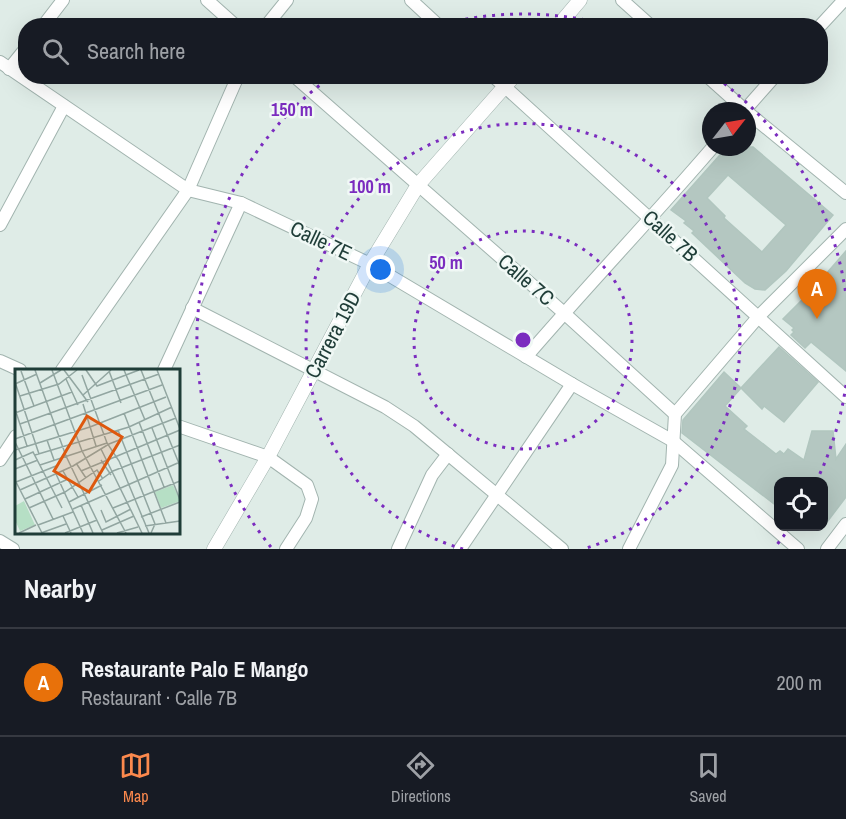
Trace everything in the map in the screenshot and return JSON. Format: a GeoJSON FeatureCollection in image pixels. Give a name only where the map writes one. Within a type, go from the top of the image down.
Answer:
{"type":"FeatureCollection","features":[{"type":"Feature","properties":{"kind":"street"},"geometry":{"type":"LineString","coordinates":[[49,18],[63,0]]}},
{"type":"Feature","properties":{"kind":"street"},"geometry":{"type":"LineString","coordinates":[[207,0],[227,18]]}},
{"type":"Feature","properties":{"kind":"street"},"geometry":{"type":"LineString","coordinates":[[272,18],[287,0]]}},
{"type":"Feature","properties":{"kind":"street"},"geometry":{"type":"LineString","coordinates":[[411,0],[430,18]]}},
{"type":"Feature","properties":{"kind":"street"},"geometry":{"type":"LineString","coordinates":[[565,18],[580,0]]}},
{"type":"Feature","properties":{"kind":"street"},"geometry":{"type":"LineString","coordinates":[[622,0],[642,18]]}},
{"type":"Feature","properties":{"kind":"street"},"geometry":{"type":"LineString","coordinates":[[827,18],[844,0]]}},
{"type":"Feature","properties":{"kind":"street"},"geometry":{"type":"LineString","coordinates":[[5,65],[18,54]]}},
{"type":"Feature","properties":{"kind":"street","name":"Calle 7E"},"geometry":{"type":"LineString","coordinates":[[5,65],[18,74]]}},
{"type":"Feature","properties":{"kind":"street","name":"Calle 7E"},"geometry":{"type":"LineString","coordinates":[[32,84],[188,190],[241,204],[370,264],[572,384],[674,441]]}},
{"type":"Feature","properties":{"kind":"street"},"geometry":{"type":"LineString","coordinates":[[63,369],[188,190],[234,84]]}},
{"type":"Feature","properties":{"kind":"street","name":"Calle 7C"},"geometry":{"type":"LineString","coordinates":[[303,84],[564,313],[675,414]]}},
{"type":"Feature","properties":{"kind":"street","name":"Carrera 19D"},"geometry":{"type":"LineString","coordinates":[[214,549],[268,457],[370,264],[418,185],[507,84]]}},
{"type":"Feature","properties":{"kind":"street","name":"Calle 7B"},"geometry":{"type":"LineString","coordinates":[[511,84],[651,219],[846,397]]}},
{"type":"Feature","properties":{"kind":"street"},"geometry":{"type":"LineString","coordinates":[[716,84],[735,102]]}},
{"type":"Feature","properties":{"kind":"street"},"geometry":{"type":"LineString","coordinates":[[753,102],[768,84]]}},
{"type":"Feature","properties":{"kind":"street"},"geometry":{"type":"LineString","coordinates":[[0,225],[4,210],[64,106]]}},
{"type":"Feature","properties":{"kind":"street"},"geometry":{"type":"LineString","coordinates":[[756,120],[846,193]]}},
{"type":"Feature","properties":{"kind":"street"},"geometry":{"type":"LineString","coordinates":[[526,357],[705,156]]}},
{"type":"Feature","properties":{"kind":"street"},"geometry":{"type":"LineString","coordinates":[[164,369],[241,204]]}},
{"type":"Feature","properties":{"kind":"street"},"geometry":{"type":"LineString","coordinates":[[629,549],[672,465],[675,414],[759,316],[846,229]]}},
{"type":"Feature","properties":{"kind":"street"},"geometry":{"type":"LineString","coordinates":[[192,308],[385,407],[414,426],[562,549]]}},
{"type":"Feature","properties":{"kind":"street"},"geometry":{"type":"LineString","coordinates":[[0,361],[18,369]]}},
{"type":"Feature","properties":{"kind":"street"},"geometry":{"type":"LineString","coordinates":[[460,549],[572,384]]}},
{"type":"Feature","properties":{"kind":"street"},"geometry":{"type":"LineString","coordinates":[[180,427],[268,457],[307,485],[312,499],[306,518],[286,549]]}},
{"type":"Feature","properties":{"kind":"street"},"geometry":{"type":"LineString","coordinates":[[0,460],[15,438]]}},
{"type":"Feature","properties":{"kind":"street"},"geometry":{"type":"LineString","coordinates":[[674,441],[798,549]]}},
{"type":"Feature","properties":{"kind":"street"},"geometry":{"type":"LineString","coordinates":[[398,549],[432,475],[448,454]]}},
{"type":"Feature","properties":{"kind":"street"},"geometry":{"type":"LineString","coordinates":[[827,549],[846,524]]}},
{"type":"Feature","properties":{"kind":"street"},"geometry":{"type":"LineString","coordinates":[[0,541],[13,549]]}},
{"type":"Feature","properties":{"kind":"building"},"geometry":{"type":"Polygon","coordinates":[[[756,150],[833,215],[786,271],[765,290],[755,289],[745,283],[692,233],[694,231],[684,223],[686,221],[671,210],[719,156],[756,156],[756,150]],[[728,175],[707,198],[725,216],[724,218],[762,252],[786,225],[728,175]]]}},
{"type":"Feature","properties":{"kind":"building"},"geometry":{"type":"Polygon","coordinates":[[[846,251],[846,371],[811,342],[805,348],[791,335],[794,328],[783,319],[846,251]]]}},
{"type":"Feature","properties":{"kind":"building"},"geometry":{"type":"Polygon","coordinates":[[[779,347],[818,382],[784,422],[764,406],[762,409],[741,388],[779,347]]]}},
{"type":"Feature","properties":{"kind":"building"},"geometry":{"type":"Polygon","coordinates":[[[724,372],[741,388],[725,406],[747,426],[744,429],[776,454],[780,451],[784,454],[788,449],[804,460],[812,431],[833,431],[836,459],[846,444],[846,497],[828,521],[828,477],[774,477],[774,504],[682,433],[683,420],[724,372]]]}},
{"type":"Feature","properties":{"kind":"place","name":"Restaurante Palo E Mango"},"geometry":{"type":"Point","coordinates":[817,319]}}]}
